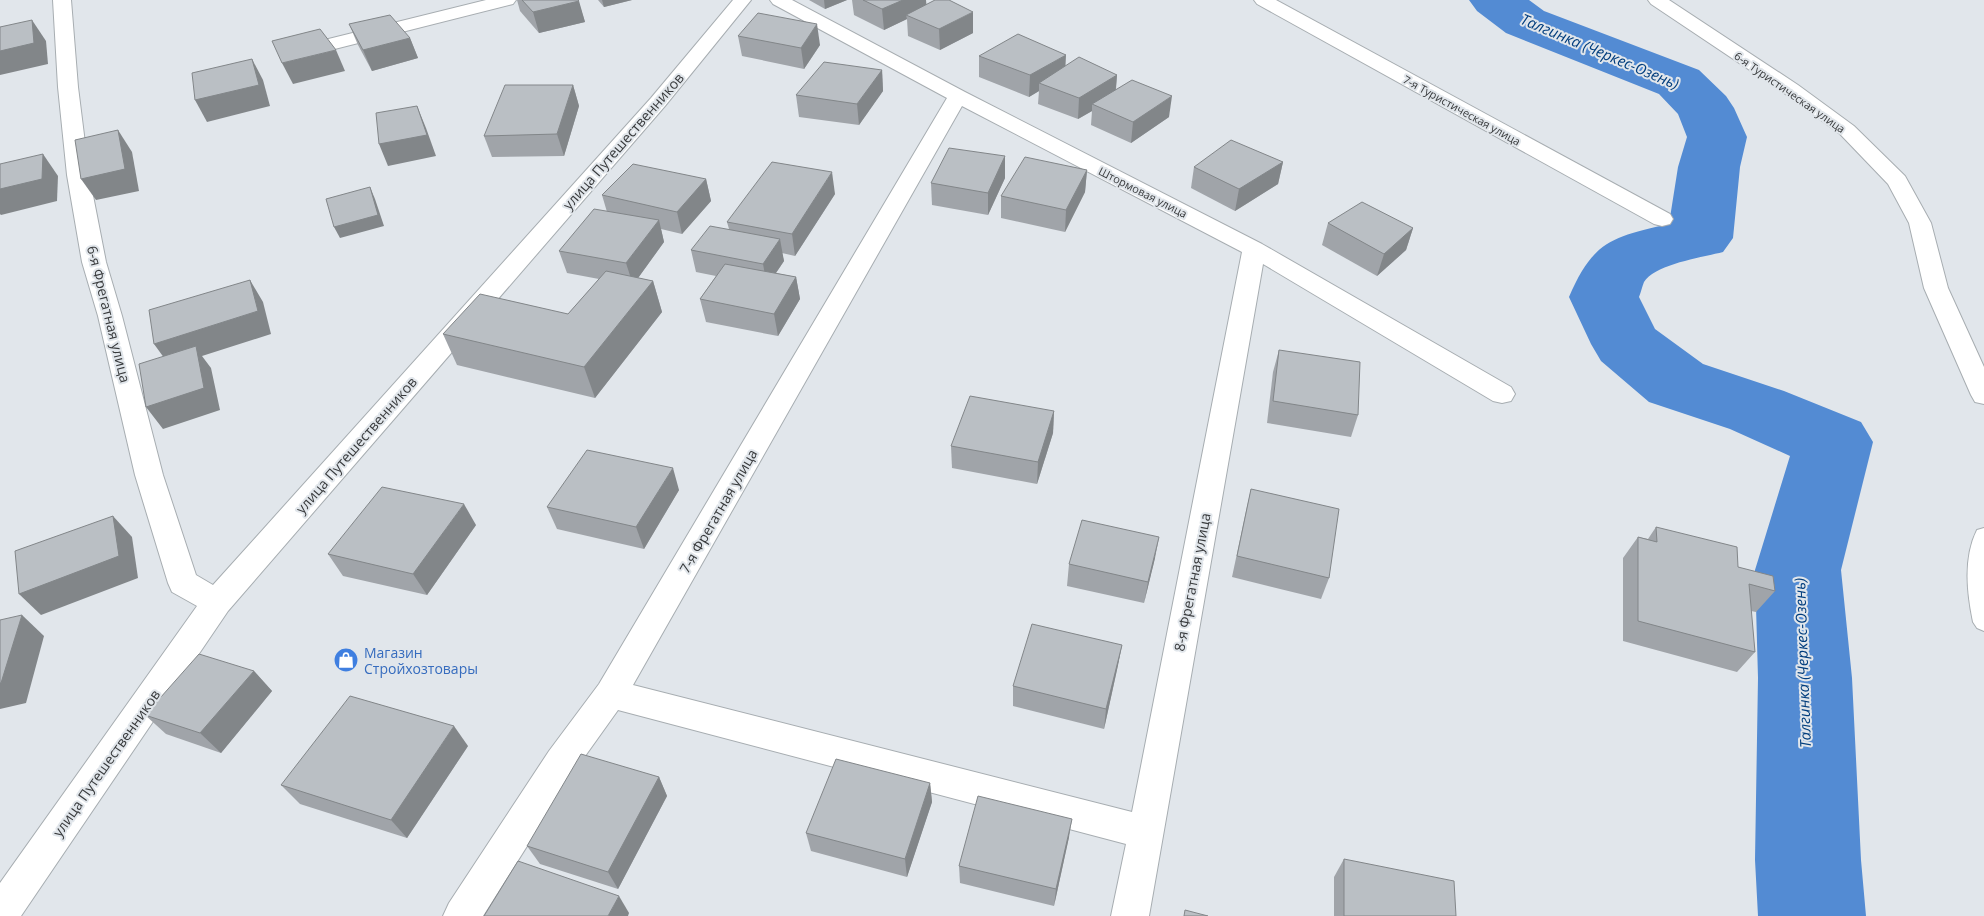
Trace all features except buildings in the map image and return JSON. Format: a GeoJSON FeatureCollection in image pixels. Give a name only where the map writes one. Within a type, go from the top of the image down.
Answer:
{"type":"FeatureCollection","features":[{"type":"Feature","properties":{"kind":"street","name":"6-я Фрегатная улица"},"geometry":{"type":"LineString","coordinates":[[62,0],[68,87],[78,175],[94,262],[110,316],[149,475],[183,583],[217,602]]}},
{"type":"Feature","properties":{"kind":"street"},"geometry":{"type":"LineString","coordinates":[[288,54],[507,0]]}},
{"type":"Feature","properties":{"kind":"street","name":"улица Путешественников"},"geometry":{"type":"LineString","coordinates":[[0,915],[217,602],[652,109],[742,0]]}},
{"type":"Feature","properties":{"kind":"street","name":"Штормовая улица"},"geometry":{"type":"LineString","coordinates":[[779,0],[958,96],[1254,249],[1502,394]]}},
{"type":"Feature","properties":{"kind":"street","name":"7-я Туристическая улица"},"geometry":{"type":"LineString","coordinates":[[1263,0],[1662,219]]}},
{"type":"Feature","properties":{"kind":"street","name":"6-я Туристическая улица"},"geometry":{"type":"LineString","coordinates":[[1657,0],[1791,89],[1847,130],[1897,181],[1920,223],[1936,288],[1984,395]]}},
{"type":"Feature","properties":{"kind":"street","name":"7-я Фрегатная улица"},"geometry":{"type":"LineString","coordinates":[[462,916],[561,762],[611,694],[958,96]]}},
{"type":"Feature","properties":{"kind":"street","name":"8-я Фрегатная улица"},"geometry":{"type":"LineString","coordinates":[[1130,916],[1254,249]]}},
{"type":"Feature","properties":{"kind":"street"},"geometry":{"type":"LineString","coordinates":[[611,694],[1146,832]]}},
{"type":"Feature","properties":{"kind":"lane"},"geometry":{"type":"LineString","coordinates":[[1984,536],[1979,551],[1977,593],[1984,622]]}},
{"type":"Feature","properties":{"kind":"waterway","name":"Талгинка (Черкес-Озень)"},"geometry":{"type":"LineString","coordinates":[[1495,0],[1525,22],[1679,82],[1705,108],[1717,137],[1709,167],[1700,238],[1666,245],[1642,253],[1622,264],[1610,281],[1604,297],[1627,344],[1676,383],[1757,410],[1833,442],[1798,570],[1805,678],[1808,860],[1812,916]]}},
{"type":"Feature","properties":{"kind":"place","name":"Магазин Стройхозтовары"},"geometry":{"type":"Point","coordinates":[346,660]}}]}
